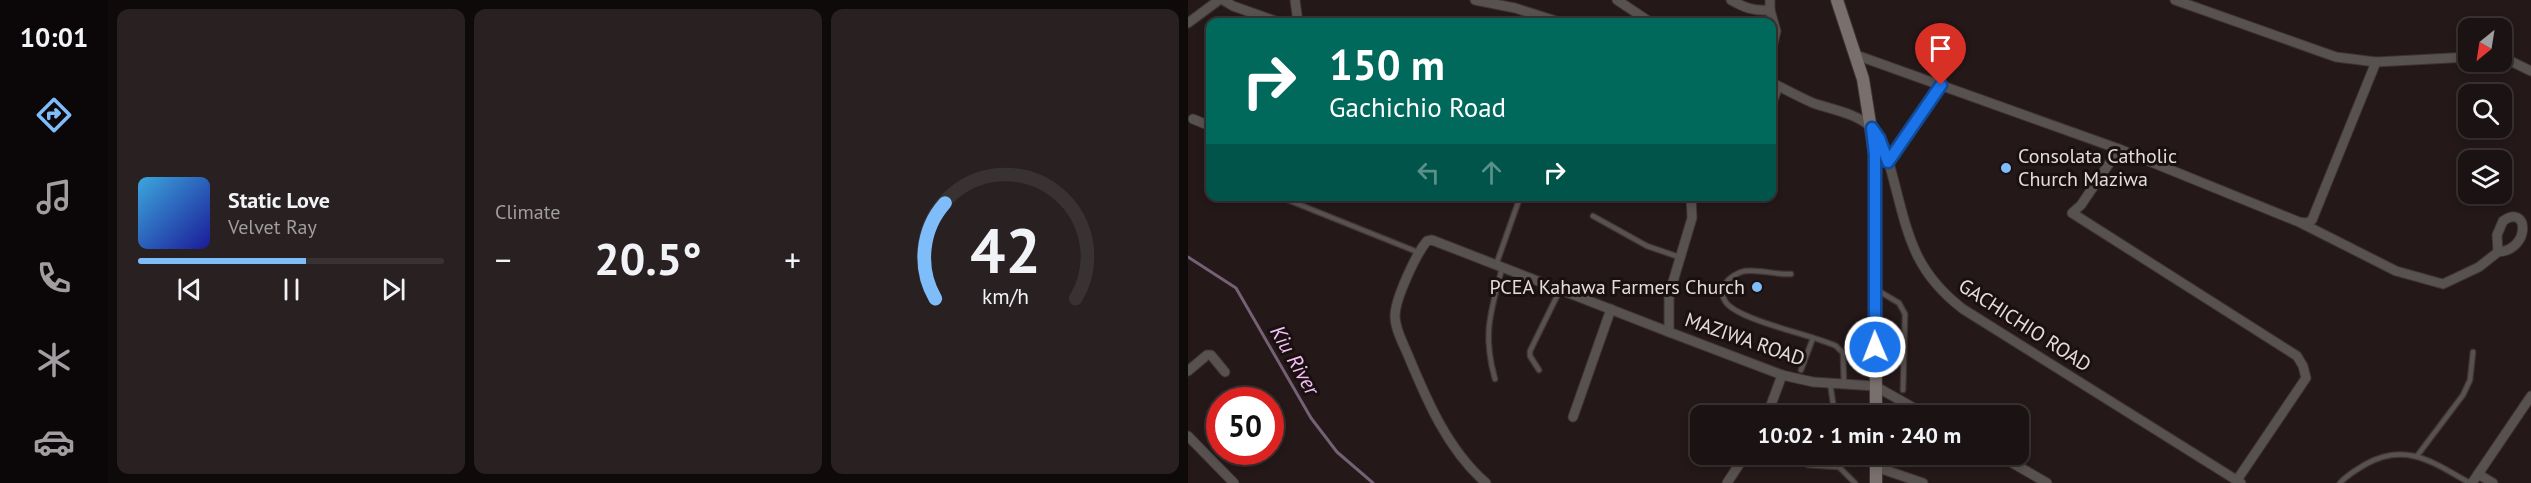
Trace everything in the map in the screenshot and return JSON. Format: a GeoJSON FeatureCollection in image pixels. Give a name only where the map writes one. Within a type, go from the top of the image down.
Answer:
{"type":"FeatureCollection","features":[{"type":"Feature","properties":{"kind":"main road"},"geometry":{"type":"LineString","coordinates":[[1837,0],[1856,55],[1872,128],[1875,155],[1875,405]]}},
{"type":"Feature","properties":{"kind":"main road"},"geometry":{"type":"LineString","coordinates":[[1876,465],[1876,483]]}},
{"type":"Feature","properties":{"kind":"street"},"geometry":{"type":"LineString","coordinates":[[1188,22],[1219,0]]}},
{"type":"Feature","properties":{"kind":"street"},"geometry":{"type":"LineString","coordinates":[[1223,0],[1267,18]]}},
{"type":"Feature","properties":{"kind":"street"},"geometry":{"type":"LineString","coordinates":[[1295,0],[1297,18]]}},
{"type":"Feature","properties":{"kind":"street"},"geometry":{"type":"LineString","coordinates":[[1475,0],[1515,8],[1546,18]]}},
{"type":"Feature","properties":{"kind":"street"},"geometry":{"type":"LineString","coordinates":[[1617,0],[1644,18]]}},
{"type":"Feature","properties":{"kind":"street"},"geometry":{"type":"LineString","coordinates":[[1731,0],[1752,11],[1770,5]]}},
{"type":"Feature","properties":{"kind":"street"},"geometry":{"type":"LineString","coordinates":[[2175,0],[2336,57],[2376,62],[2458,58]]}},
{"type":"Feature","properties":{"kind":"street"},"geometry":{"type":"LineString","coordinates":[[1856,55],[2119,150],[2299,222],[2396,271],[2443,284],[2479,267],[2498,252]]}},
{"type":"Feature","properties":{"kind":"street"},"geometry":{"type":"LineString","coordinates":[[2299,222],[2307,223],[2312,220],[2376,62]]}},
{"type":"Feature","properties":{"kind":"street"},"geometry":{"type":"LineString","coordinates":[[2512,62],[2531,71]]}},
{"type":"Feature","properties":{"kind":"street"},"geometry":{"type":"LineString","coordinates":[[1776,84],[1814,103],[1840,111],[1872,128]]}},
{"type":"Feature","properties":{"kind":"street"},"geometry":{"type":"LineString","coordinates":[[1888,162],[1941,85]]}},
{"type":"Feature","properties":{"kind":"street"},"geometry":{"type":"LineString","coordinates":[[1193,119],[1206,124]]}},
{"type":"Feature","properties":{"kind":"street","name":"GACHICHIO ROAD"},"geometry":{"type":"LineString","coordinates":[[1872,128],[1879,138],[1888,162],[1916,254],[1930,280],[1945,295],[1972,315],[2239,482]]}},
{"type":"Feature","properties":{"kind":"street"},"geometry":{"type":"LineString","coordinates":[[2119,150],[2081,205],[2072,213],[2297,356],[2303,366],[2306,378],[2239,482]]}},
{"type":"Feature","properties":{"kind":"street","name":"MAZIWA ROAD"},"geometry":{"type":"LineString","coordinates":[[1691,201],[1692,218],[1669,295],[1669,332],[1782,375],[1830,383],[1875,386]]}},
{"type":"Feature","properties":{"kind":"street"},"geometry":{"type":"LineString","coordinates":[[1486,483],[1467,465],[1451,444],[1417,377],[1396,322],[1396,309],[1401,294],[1427,240],[1669,332]]}},
{"type":"Feature","properties":{"kind":"street"},"geometry":{"type":"LineString","coordinates":[[1573,417],[1611,309]]}},
{"type":"Feature","properties":{"kind":"street"},"geometry":{"type":"LineString","coordinates":[[1188,371],[1207,355],[1211,355],[1225,372]]}},
{"type":"Feature","properties":{"kind":"street"},"geometry":{"type":"LineString","coordinates":[[1771,405],[1782,375]]}},
{"type":"Feature","properties":{"kind":"street"},"geometry":{"type":"LineString","coordinates":[[1875,386],[1909,405]]}},
{"type":"Feature","properties":{"kind":"street"},"geometry":{"type":"LineString","coordinates":[[2471,483],[2531,396]]}},
{"type":"Feature","properties":{"kind":"street"},"geometry":{"type":"LineString","coordinates":[[1188,436],[1234,483]]}},
{"type":"Feature","properties":{"kind":"street"},"geometry":{"type":"LineString","coordinates":[[1727,483],[1739,465]]}},
{"type":"Feature","properties":{"kind":"street"},"geometry":{"type":"LineString","coordinates":[[1885,465],[1923,483]]}},
{"type":"Feature","properties":{"kind":"street"},"geometry":{"type":"LineString","coordinates":[[2016,465],[2047,483]]}},
{"type":"Feature","properties":{"kind":"street"},"geometry":{"type":"LineString","coordinates":[[2478,474],[2493,483]]}},
{"type":"Feature","properties":{"kind":"lane"},"geometry":{"type":"LineString","coordinates":[[1290,201],[1420,253]]}},
{"type":"Feature","properties":{"kind":"lane"},"geometry":{"type":"LineString","coordinates":[[1495,379],[1488,353],[1488,334],[1499,266],[1519,201]]}},
{"type":"Feature","properties":{"kind":"lane"},"geometry":{"type":"LineString","coordinates":[[1593,216],[1647,246],[1679,257]]}},
{"type":"Feature","properties":{"kind":"lane"},"geometry":{"type":"LineString","coordinates":[[1791,274],[1743,271],[1730,278],[1722,294],[1725,302],[1731,308],[1766,323],[1836,346],[1843,353],[1845,384]]}},
{"type":"Feature","properties":{"kind":"lane"},"geometry":{"type":"LineString","coordinates":[[1874,288],[1899,303],[1905,314],[1904,390]]}},
{"type":"Feature","properties":{"kind":"lane"},"geometry":{"type":"LineString","coordinates":[[1539,370],[1530,357],[1530,351],[1560,290]]}},
{"type":"Feature","properties":{"kind":"lane"},"geometry":{"type":"LineString","coordinates":[[1801,370],[1813,338]]}},
{"type":"Feature","properties":{"kind":"lane"},"geometry":{"type":"LineString","coordinates":[[2417,456],[2463,395],[2470,380],[2473,352]]}},
{"type":"Feature","properties":{"kind":"lane"},"geometry":{"type":"LineString","coordinates":[[1830,383],[1833,405]]}},
{"type":"Feature","properties":{"kind":"lane"},"geometry":{"type":"LineString","coordinates":[[2340,483],[2348,474],[2376,458],[2404,453],[2417,456],[2471,483]]}},
{"type":"Feature","properties":{"kind":"lane"},"geometry":{"type":"LineString","coordinates":[[1808,465],[1839,467],[1855,483]]}},
{"type":"Feature","properties":{"kind":"waterway","name":"Kiu River"},"geometry":{"type":"LineString","coordinates":[[1188,257],[1236,288],[1311,418],[1337,452],[1373,483]]}},
{"type":"Feature","properties":{"kind":"place","name":"Consolata Catholic Church Maziwa"},"geometry":{"type":"Point","coordinates":[2006,168]}},
{"type":"Feature","properties":{"kind":"place","name":"PCEA Kahawa Farmers Church"},"geometry":{"type":"Point","coordinates":[1757,287]}},
{"type":"Feature","properties":{"kind":"route"},"geometry":{"type":"LineString","coordinates":[[1875,347],[1875,155],[1872,128],[1879,138],[1888,162],[1941,85]]}}]}
